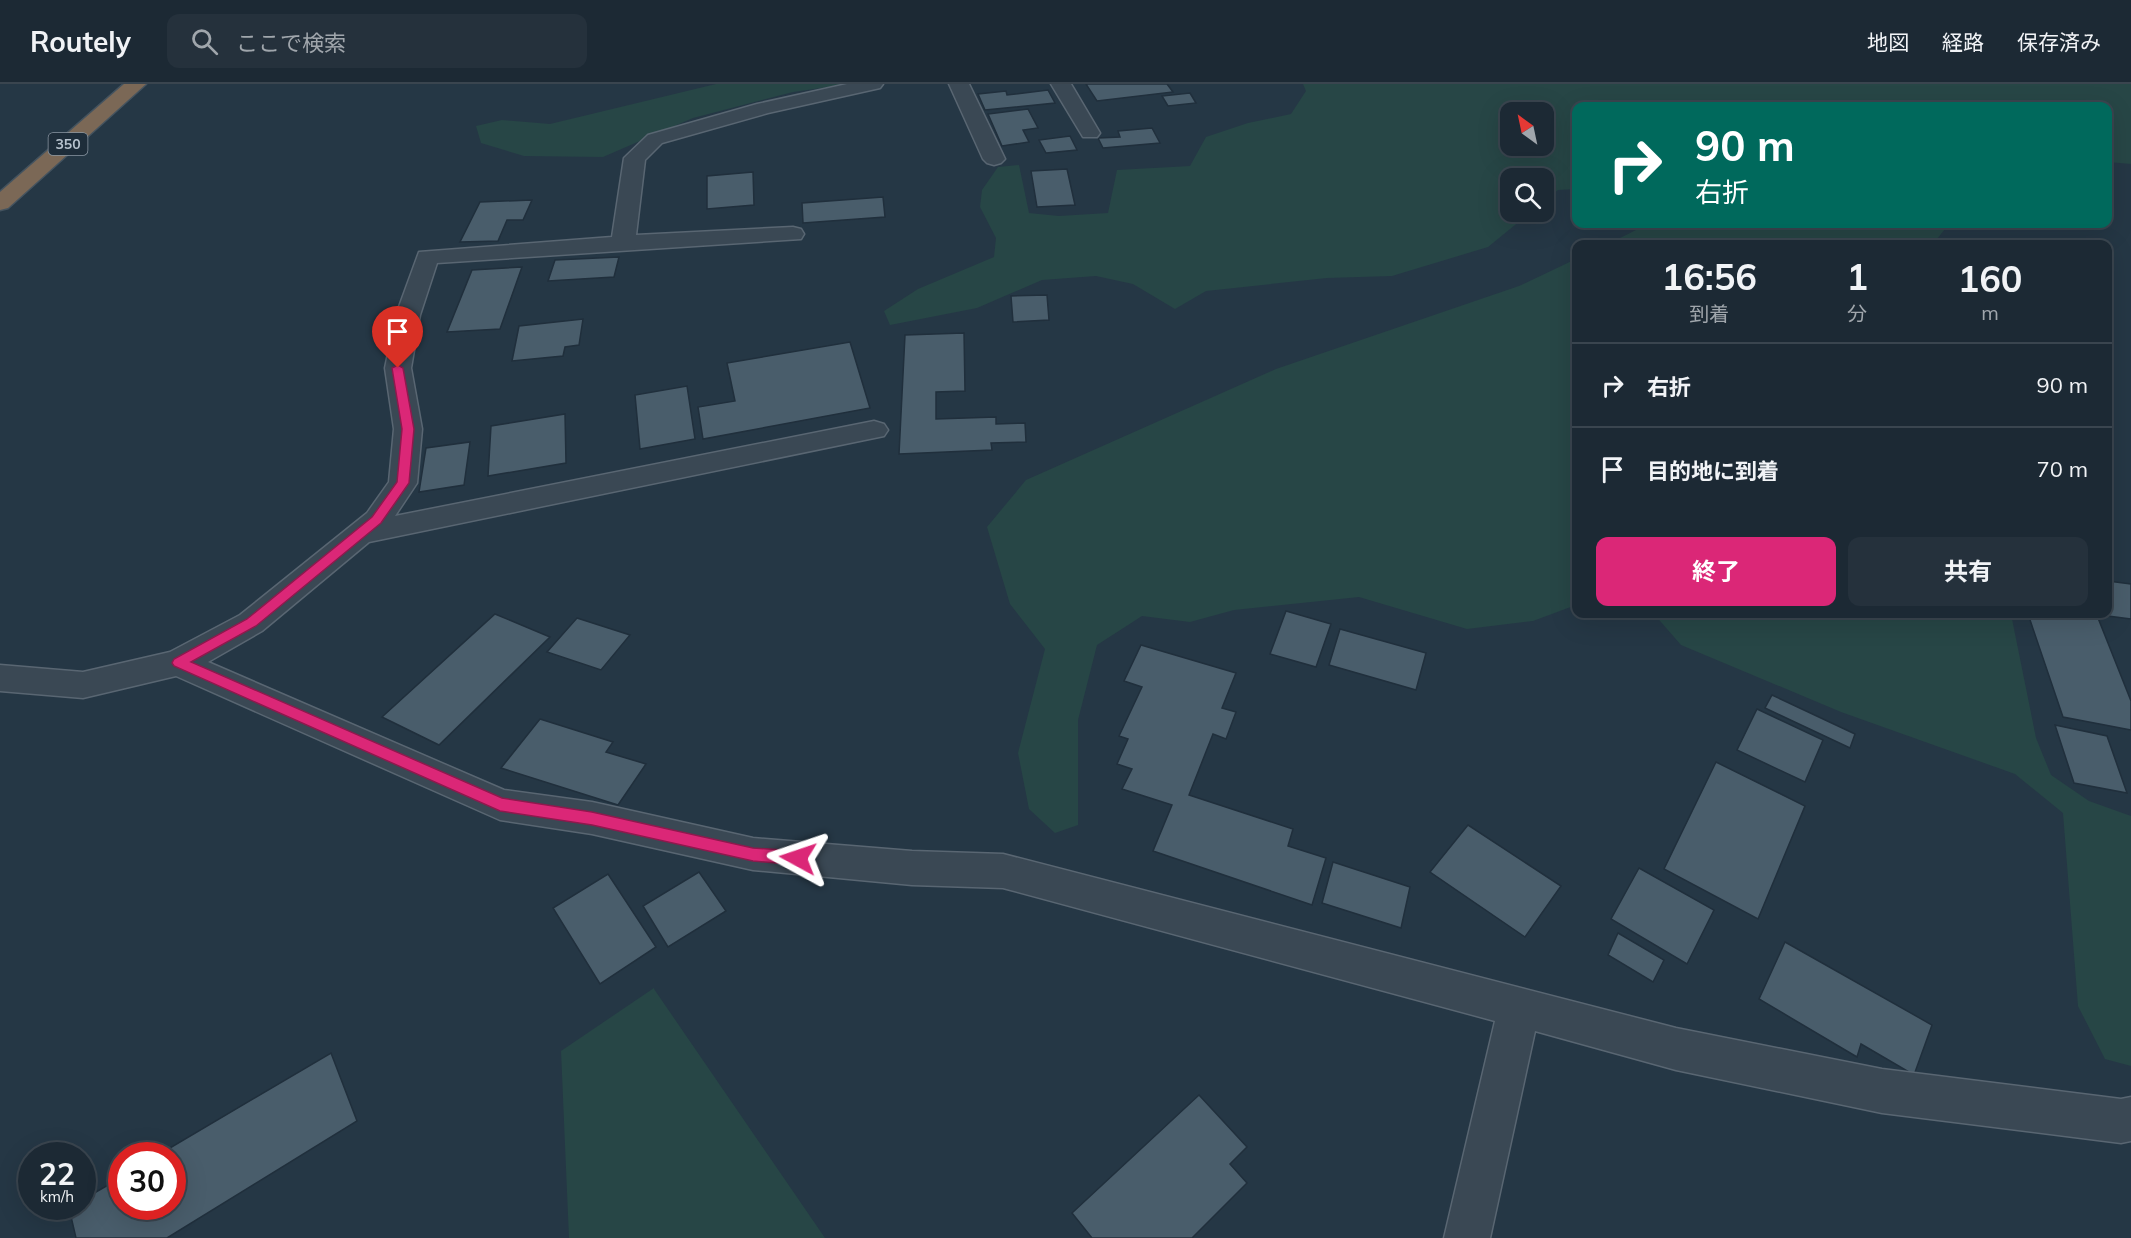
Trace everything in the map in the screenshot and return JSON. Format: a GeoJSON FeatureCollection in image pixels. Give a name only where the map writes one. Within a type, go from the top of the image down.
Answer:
{"type":"FeatureCollection","features":[{"type":"Feature","properties":{"kind":"highway","name":"350"},"geometry":{"type":"LineString","coordinates":[[0,203],[136,84]]}},
{"type":"Feature","properties":{"kind":"street"},"geometry":{"type":"LineString","coordinates":[[623,243],[635,158],[655,138],[764,108],[873,84]]}},
{"type":"Feature","properties":{"kind":"street"},"geometry":{"type":"LineString","coordinates":[[959,84],[994,159]]}},
{"type":"Feature","properties":{"kind":"street"},"geometry":{"type":"LineString","coordinates":[[1061,84],[1090,133]]}},
{"type":"Feature","properties":{"kind":"street"},"geometry":{"type":"LineString","coordinates":[[0,678],[82,685],[178,663],[251,623],[377,520],[403,483],[408,429],[398,368],[408,315],[427,257],[793,234]]}},
{"type":"Feature","properties":{"kind":"street"},"geometry":{"type":"LineString","coordinates":[[359,534],[874,430]]}},
{"type":"Feature","properties":{"kind":"street"},"geometry":{"type":"LineString","coordinates":[[178,663],[500,805],[592,819],[753,855],[912,868],[1003,871],[1676,1049],[1882,1092],[2121,1122],[2131,1119]]}},
{"type":"Feature","properties":{"kind":"street"},"geometry":{"type":"LineString","coordinates":[[1467,1238],[1520,1008]]}},
{"type":"Feature","properties":{"kind":"green space"},"geometry":{"type":"Polygon","coordinates":[[[716,84],[849,84],[793,92],[693,118],[603,157],[524,156],[481,143],[476,126],[502,120],[550,124],[716,84]]]}},
{"type":"Feature","properties":{"kind":"green space"},"geometry":{"type":"Polygon","coordinates":[[[1303,84],[2131,84],[2131,164],[2112,162],[2112,102],[1572,102],[1572,189],[1558,190],[1554,193],[1554,168],[1500,168],[1500,222],[1519,222],[1488,247],[1392,276],[1327,278],[1206,291],[1175,309],[1133,284],[1096,276],[1042,280],[977,308],[890,325],[884,311],[918,289],[994,257],[996,238],[980,207],[982,190],[998,167],[1019,165],[1029,213],[1059,216],[1108,213],[1117,170],[1190,166],[1206,137],[1248,123],[1291,114],[1306,91],[1303,84]]]}},
{"type":"Feature","properties":{"kind":"green space"},"geometry":{"type":"Polygon","coordinates":[[[1640,228],[1946,228],[1936,240],[1616,240],[1640,228]]]}},
{"type":"Feature","properties":{"kind":"green space"},"geometry":{"type":"Polygon","coordinates":[[[1572,261],[1572,606],[1533,621],[1467,629],[1359,597],[1234,610],[1190,622],[1142,616],[1097,645],[1078,720],[1078,825],[1055,833],[1029,809],[1018,753],[1045,649],[1010,604],[987,527],[1026,480],[1276,369],[1519,286],[1572,261]]]}},
{"type":"Feature","properties":{"kind":"green space"},"geometry":{"type":"Polygon","coordinates":[[[1657,618],[2012,618],[2036,738],[2051,775],[2089,801],[2131,816],[2131,1066],[2105,1059],[2078,1006],[2063,813],[2015,774],[1841,712],[1681,645],[1657,618]]]}},
{"type":"Feature","properties":{"kind":"green space"},"geometry":{"type":"Polygon","coordinates":[[[654,988],[825,1238],[569,1238],[561,1051],[654,988]]]}},
{"type":"Feature","properties":{"kind":"building"},"geometry":{"type":"Polygon","coordinates":[[[1086,84],[1167,84],[1173,92],[1097,101],[1086,84]]]}},
{"type":"Feature","properties":{"kind":"building"},"geometry":{"type":"Polygon","coordinates":[[[1048,90],[1055,103],[985,110],[978,94],[1006,91],[1007,95],[1048,90]]]}},
{"type":"Feature","properties":{"kind":"building"},"geometry":{"type":"Polygon","coordinates":[[[1190,93],[1196,103],[1168,106],[1162,96],[1190,93]]]}},
{"type":"Feature","properties":{"kind":"building"},"geometry":{"type":"Polygon","coordinates":[[[1028,109],[1038,128],[1023,130],[1029,142],[1002,146],[988,114],[1028,109]]]}},
{"type":"Feature","properties":{"kind":"building"},"geometry":{"type":"Polygon","coordinates":[[[1152,128],[1160,143],[1103,148],[1098,138],[1120,137],[1118,131],[1152,128]]]}},
{"type":"Feature","properties":{"kind":"building"},"geometry":{"type":"Polygon","coordinates":[[[1070,136],[1077,150],[1046,153],[1039,140],[1070,136]]]}},
{"type":"Feature","properties":{"kind":"building"},"geometry":{"type":"Polygon","coordinates":[[[1067,169],[1075,205],[1037,207],[1031,171],[1067,169]]]}},
{"type":"Feature","properties":{"kind":"building"},"geometry":{"type":"Polygon","coordinates":[[[753,172],[754,205],[707,209],[707,176],[753,172]]]}},
{"type":"Feature","properties":{"kind":"building"},"geometry":{"type":"Polygon","coordinates":[[[883,197],[885,217],[803,223],[802,203],[883,197]]]}},
{"type":"Feature","properties":{"kind":"building"},"geometry":{"type":"Polygon","coordinates":[[[532,200],[523,220],[507,220],[498,241],[460,242],[480,202],[532,200]]]}},
{"type":"Feature","properties":{"kind":"building"},"geometry":{"type":"Polygon","coordinates":[[[619,257],[614,277],[548,281],[555,260],[619,257]]]}},
{"type":"Feature","properties":{"kind":"building"},"geometry":{"type":"Polygon","coordinates":[[[522,267],[500,329],[447,332],[472,270],[522,267]]]}},
{"type":"Feature","properties":{"kind":"building"},"geometry":{"type":"Polygon","coordinates":[[[1047,295],[1049,320],[1013,322],[1011,296],[1047,295]]]}},
{"type":"Feature","properties":{"kind":"building"},"geometry":{"type":"Polygon","coordinates":[[[583,319],[579,345],[565,347],[563,356],[512,361],[519,326],[583,319]]]}},
{"type":"Feature","properties":{"kind":"building"},"geometry":{"type":"Polygon","coordinates":[[[964,333],[965,391],[936,392],[936,419],[996,417],[996,424],[1025,423],[1026,442],[991,443],[992,450],[899,454],[905,335],[964,333]]]}},
{"type":"Feature","properties":{"kind":"building"},"geometry":{"type":"Polygon","coordinates":[[[850,342],[870,408],[703,439],[698,407],[735,401],[727,363],[850,342]]]}},
{"type":"Feature","properties":{"kind":"building"},"geometry":{"type":"Polygon","coordinates":[[[687,386],[695,439],[640,449],[635,395],[687,386]]]}},
{"type":"Feature","properties":{"kind":"building"},"geometry":{"type":"Polygon","coordinates":[[[565,414],[566,463],[488,476],[491,426],[565,414]]]}},
{"type":"Feature","properties":{"kind":"building"},"geometry":{"type":"Polygon","coordinates":[[[470,442],[464,485],[419,492],[426,448],[470,442]]]}},
{"type":"Feature","properties":{"kind":"building"},"geometry":{"type":"Polygon","coordinates":[[[2112,582],[2131,584],[2131,619],[2112,617],[2112,582]]]}},
{"type":"Feature","properties":{"kind":"building"},"geometry":{"type":"Polygon","coordinates":[[[1286,611],[1331,624],[1316,667],[1270,654],[1286,611]]]}},
{"type":"Feature","properties":{"kind":"building"},"geometry":{"type":"Polygon","coordinates":[[[495,614],[550,637],[439,745],[382,717],[495,614]]]}},
{"type":"Feature","properties":{"kind":"building"},"geometry":{"type":"Polygon","coordinates":[[[577,618],[630,635],[601,670],[547,652],[577,618]]]}},
{"type":"Feature","properties":{"kind":"building"},"geometry":{"type":"Polygon","coordinates":[[[2029,618],[2098,618],[2131,701],[2131,730],[2063,717],[2029,618]]]}},
{"type":"Feature","properties":{"kind":"building"},"geometry":{"type":"Polygon","coordinates":[[[1340,629],[1426,653],[1416,690],[1329,665],[1340,629]]]}},
{"type":"Feature","properties":{"kind":"building"},"geometry":{"type":"Polygon","coordinates":[[[1141,645],[1236,673],[1222,708],[1236,712],[1226,739],[1213,734],[1189,795],[1293,829],[1288,846],[1326,858],[1312,905],[1153,851],[1172,805],[1122,789],[1132,769],[1117,764],[1128,739],[1119,736],[1142,687],[1124,681],[1141,645]]]}},
{"type":"Feature","properties":{"kind":"building"},"geometry":{"type":"Polygon","coordinates":[[[1772,695],[1855,734],[1850,748],[1765,708],[1772,695]]]}},
{"type":"Feature","properties":{"kind":"building"},"geometry":{"type":"Polygon","coordinates":[[[1757,709],[1823,740],[1805,782],[1737,750],[1757,709]]]}},
{"type":"Feature","properties":{"kind":"building"},"geometry":{"type":"Polygon","coordinates":[[[540,719],[613,742],[606,752],[646,764],[618,805],[501,768],[540,719]]]}},
{"type":"Feature","properties":{"kind":"building"},"geometry":{"type":"Polygon","coordinates":[[[2055,725],[2107,736],[2127,793],[2074,783],[2055,725]]]}},
{"type":"Feature","properties":{"kind":"building"},"geometry":{"type":"Polygon","coordinates":[[[1716,762],[1805,806],[1758,919],[1664,869],[1716,762]]]}},
{"type":"Feature","properties":{"kind":"building"},"geometry":{"type":"Polygon","coordinates":[[[1468,825],[1561,886],[1525,937],[1430,872],[1468,825]]]}},
{"type":"Feature","properties":{"kind":"building"},"geometry":{"type":"Polygon","coordinates":[[[1333,862],[1410,887],[1401,928],[1322,903],[1333,862]]]}},
{"type":"Feature","properties":{"kind":"building"},"geometry":{"type":"Polygon","coordinates":[[[1639,868],[1714,910],[1687,964],[1611,919],[1639,868]]]}},
{"type":"Feature","properties":{"kind":"building"},"geometry":{"type":"Polygon","coordinates":[[[699,872],[726,911],[668,947],[643,906],[699,872]]]}},
{"type":"Feature","properties":{"kind":"building"},"geometry":{"type":"Polygon","coordinates":[[[608,874],[656,947],[600,984],[553,908],[608,874]]]}},
{"type":"Feature","properties":{"kind":"building"},"geometry":{"type":"Polygon","coordinates":[[[1618,933],[1664,960],[1653,982],[1608,955],[1618,933]]]}},
{"type":"Feature","properties":{"kind":"building"},"geometry":{"type":"Polygon","coordinates":[[[1785,942],[1932,1025],[1914,1075],[1861,1044],[1857,1057],[1759,999],[1785,942]]]}},
{"type":"Feature","properties":{"kind":"building"},"geometry":{"type":"Polygon","coordinates":[[[331,1053],[357,1121],[167,1238],[76,1238],[72,1220],[96,1220],[96,1192],[108,1185],[108,1220],[186,1220],[186,1142],[180,1142],[331,1053]]]}},
{"type":"Feature","properties":{"kind":"building"},"geometry":{"type":"Polygon","coordinates":[[[1199,1095],[1247,1147],[1230,1164],[1247,1183],[1192,1238],[1092,1238],[1072,1213],[1199,1095]]]}},
{"type":"Feature","properties":{"kind":"route"},"geometry":{"type":"LineString","coordinates":[[398,368],[408,429],[403,483],[377,520],[251,623],[178,663],[500,805],[592,819],[753,855],[798,858]]}}]}
